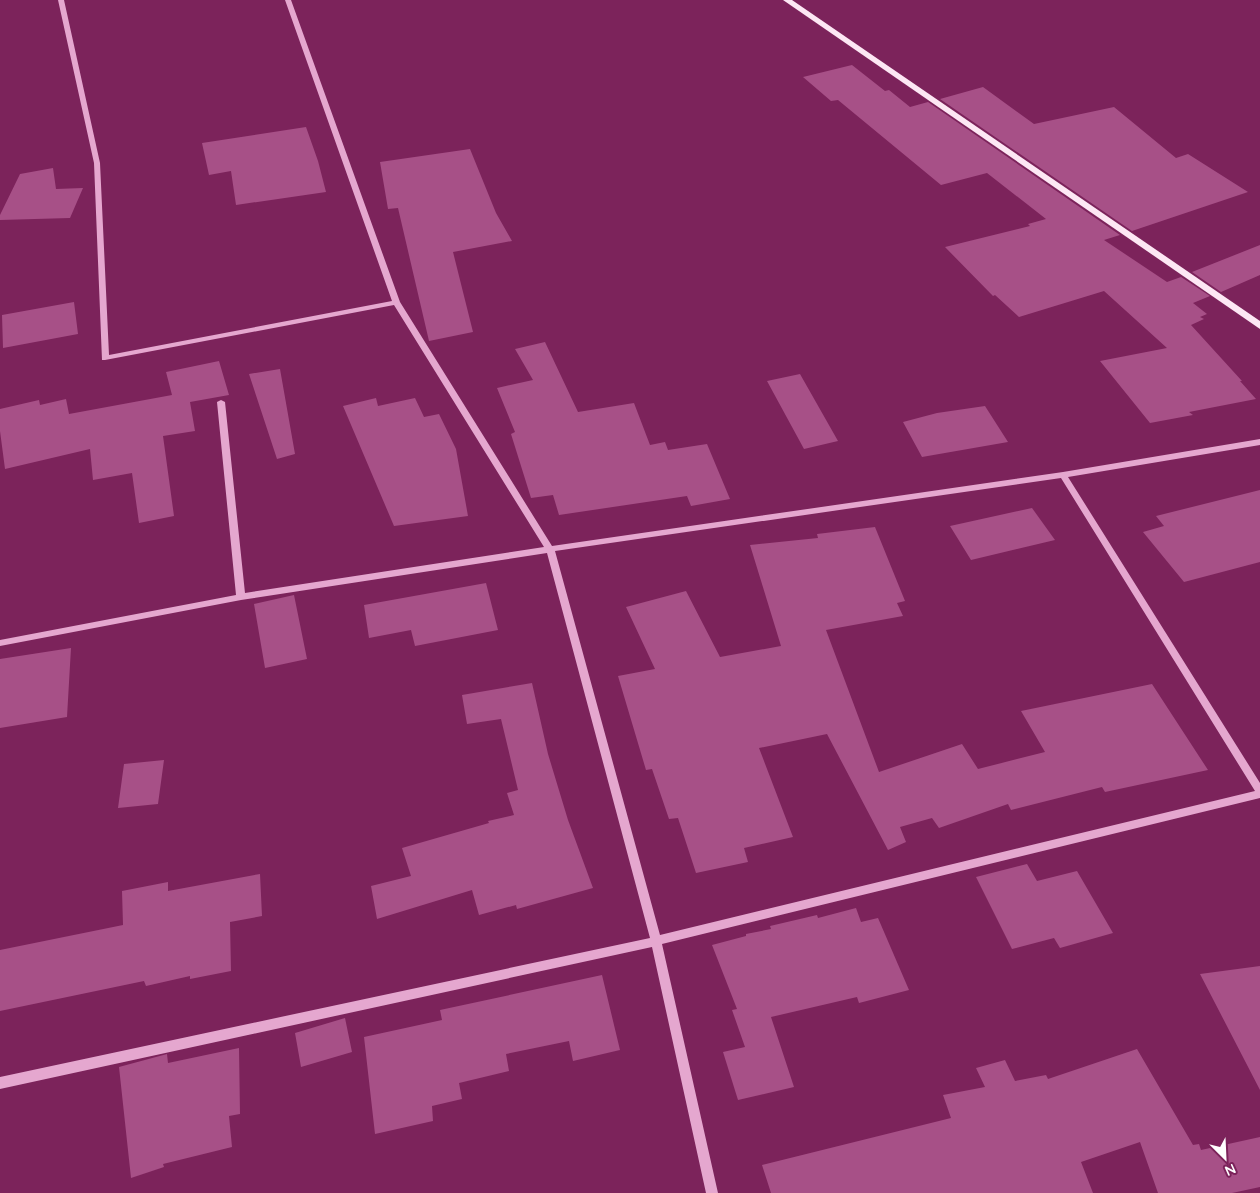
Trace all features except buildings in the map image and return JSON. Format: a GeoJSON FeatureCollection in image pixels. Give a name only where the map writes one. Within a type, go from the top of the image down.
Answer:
{"type":"FeatureCollection","features":[{"type":"Feature","properties":{"kind":"main road"},"geometry":{"type":"LineString","coordinates":[[787,0],[1260,326]]}},
{"type":"Feature","properties":{"kind":"street"},"geometry":{"type":"LineString","coordinates":[[62,0],[98,163],[105,358],[396,302]]}},
{"type":"Feature","properties":{"kind":"street"},"geometry":{"type":"LineString","coordinates":[[288,0],[396,302],[550,549],[656,941],[712,1193]]}},
{"type":"Feature","properties":{"kind":"street"},"geometry":{"type":"LineString","coordinates":[[221,402],[241,597]]}},
{"type":"Feature","properties":{"kind":"street"},"geometry":{"type":"LineString","coordinates":[[0,643],[241,597],[550,549],[1063,475],[1260,442]]}},
{"type":"Feature","properties":{"kind":"street"},"geometry":{"type":"LineString","coordinates":[[0,1084],[656,941],[1260,793],[1063,475]]}}]}
